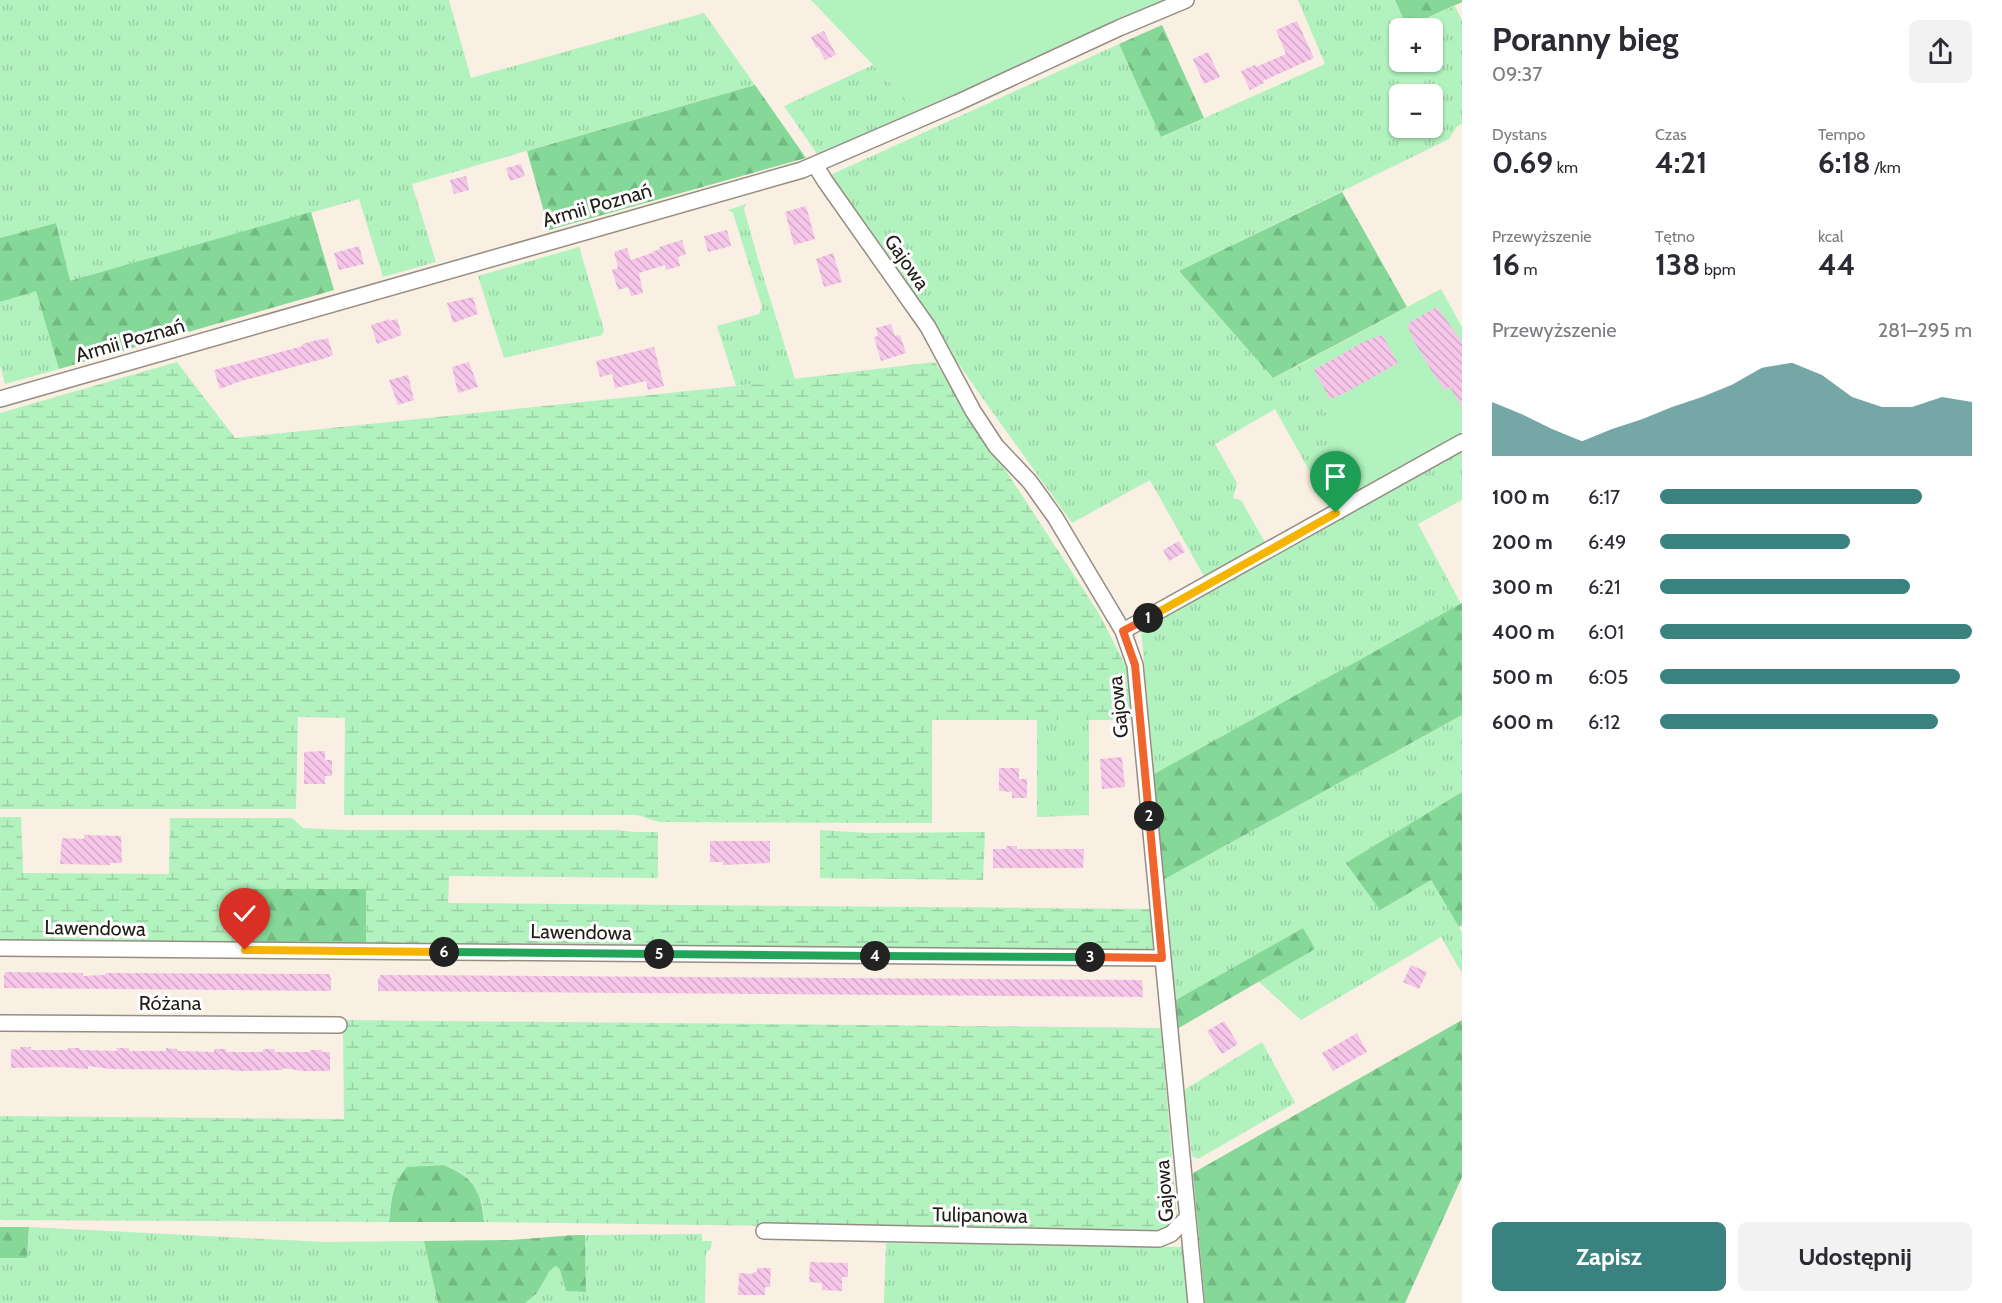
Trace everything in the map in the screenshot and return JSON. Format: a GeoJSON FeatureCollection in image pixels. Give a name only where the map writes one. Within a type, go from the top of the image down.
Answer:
{"type":"FeatureCollection","features":[{"type":"Feature","properties":{"kind":"street","name":"Armii Poznań"},"geometry":{"type":"LineString","coordinates":[[0,399],[816,165],[1186,0]]}},
{"type":"Feature","properties":{"kind":"street","name":"Gajowa"},"geometry":{"type":"LineString","coordinates":[[816,165],[928,327],[973,411],[996,446],[1030,482],[1055,517],[1123,631],[1135,665],[1196,1303]]}},
{"type":"Feature","properties":{"kind":"street"},"geometry":{"type":"LineString","coordinates":[[1123,631],[1462,442]]}},
{"type":"Feature","properties":{"kind":"street","name":"Lawendowa"},"geometry":{"type":"LineString","coordinates":[[0,948],[1162,958]]}},
{"type":"Feature","properties":{"kind":"street","name":"Różana"},"geometry":{"type":"LineString","coordinates":[[0,1023],[339,1025]]}},
{"type":"Feature","properties":{"kind":"street","name":"Tulipanowa"},"geometry":{"type":"LineString","coordinates":[[764,1231],[1159,1239],[1171,1234],[1187,1218]]}},
{"type":"Feature","properties":{"kind":"green space"},"geometry":{"type":"Polygon","coordinates":[[[0,0],[449,0],[471,78],[704,13],[755,85],[412,184],[436,262],[383,277],[359,199],[69,282],[56,223],[0,238],[0,0]]]}},
{"type":"Feature","properties":{"kind":"green space"},"geometry":{"type":"Polygon","coordinates":[[[811,0],[1167,0],[918,112],[811,0]]]}},
{"type":"Feature","properties":{"kind":"green space"},"geometry":{"type":"Polygon","coordinates":[[[1298,0],[1395,0],[1403,18],[1389,18],[1389,72],[1443,72],[1443,18],[1428,18],[1455,6],[1462,21],[1462,124],[1457,126],[1449,139],[1179,271],[1273,378],[1299,365],[1369,489],[1361,494],[1351,487],[1341,492],[1340,502],[1330,508],[1275,409],[1215,444],[1237,483],[1233,498],[1241,500],[1267,546],[1206,580],[1150,480],[1072,523],[828,176],[1119,44],[1162,137],[1325,64],[1298,0]]]}},
{"type":"Feature","properties":{"kind":"green space"},"geometry":{"type":"Polygon","coordinates":[[[1395,0],[1462,0],[1427,18],[1403,18],[1395,0]]]}},
{"type":"Feature","properties":{"kind":"green space"},"geometry":{"type":"Polygon","coordinates":[[[1162,25],[1204,118],[1161,137],[1119,44],[1162,25]]]}},
{"type":"Feature","properties":{"kind":"green space"},"geometry":{"type":"Polygon","coordinates":[[[873,65],[918,112],[817,154],[784,106],[873,65]]]}},
{"type":"Feature","properties":{"kind":"green space"},"geometry":{"type":"Polygon","coordinates":[[[755,85],[806,158],[549,230],[527,151],[755,85]]]}},
{"type":"Feature","properties":{"kind":"green space"},"geometry":{"type":"Polygon","coordinates":[[[1342,192],[1407,307],[1273,378],[1179,271],[1342,192]]]}},
{"type":"Feature","properties":{"kind":"green space"},"geometry":{"type":"Polygon","coordinates":[[[746,204],[744,209],[795,379],[736,386],[717,326],[759,314],[762,307],[733,213],[728,210],[746,204]]]}},
{"type":"Feature","properties":{"kind":"green space"},"geometry":{"type":"Polygon","coordinates":[[[311,212],[334,290],[59,369],[36,291],[0,302],[0,238],[56,223],[70,281],[311,212]]]}},
{"type":"Feature","properties":{"kind":"green space"},"geometry":{"type":"Polygon","coordinates":[[[579,247],[604,330],[602,335],[504,358],[478,276],[579,247]]]}},
{"type":"Feature","properties":{"kind":"green space"},"geometry":{"type":"Polygon","coordinates":[[[1441,289],[1462,327],[1462,437],[1369,489],[1299,365],[1441,289]]]}},
{"type":"Feature","properties":{"kind":"green space"},"geometry":{"type":"Polygon","coordinates":[[[36,290],[59,369],[5,384],[0,365],[0,302],[36,290]]]}},
{"type":"Feature","properties":{"kind":"green space"},"geometry":{"type":"Polygon","coordinates":[[[177,362],[235,438],[736,386],[935,362],[1098,612],[1132,678],[1135,720],[932,720],[932,823],[659,822],[637,815],[344,815],[345,718],[298,717],[296,809],[0,809],[0,413],[177,362]]]}},
{"type":"Feature","properties":{"kind":"green space"},"geometry":{"type":"Polygon","coordinates":[[[1462,450],[1462,500],[1418,524],[1461,604],[1154,774],[1141,629],[1462,450]]]}},
{"type":"Feature","properties":{"kind":"green space"},"geometry":{"type":"Polygon","coordinates":[[[1462,603],[1462,715],[1163,880],[1154,774],[1462,603]]]}},
{"type":"Feature","properties":{"kind":"green space"},"geometry":{"type":"Polygon","coordinates":[[[1462,715],[1462,792],[1346,864],[1431,880],[1462,932],[1462,973],[1441,937],[1301,1020],[1258,981],[1314,949],[1303,928],[1174,1001],[1163,880],[1462,715]]]}},
{"type":"Feature","properties":{"kind":"green space"},"geometry":{"type":"Polygon","coordinates":[[[1037,720],[1089,720],[1089,815],[1037,817],[1037,720]]]}},
{"type":"Feature","properties":{"kind":"green space"},"geometry":{"type":"Polygon","coordinates":[[[1462,792],[1462,925],[1459,927],[1431,880],[1380,910],[1346,863],[1462,792]]]}},
{"type":"Feature","properties":{"kind":"green space"},"geometry":{"type":"Polygon","coordinates":[[[0,817],[21,817],[23,873],[169,874],[170,818],[292,818],[303,828],[345,830],[658,832],[658,878],[449,876],[448,903],[1151,909],[1153,949],[366,944],[366,889],[250,889],[246,943],[0,941],[0,817]]]}},
{"type":"Feature","properties":{"kind":"green space"},"geometry":{"type":"Polygon","coordinates":[[[820,830],[868,833],[985,832],[983,880],[820,878],[820,830]]]}},
{"type":"Feature","properties":{"kind":"green space"},"geometry":{"type":"Polygon","coordinates":[[[250,889],[366,889],[366,944],[246,943],[250,889]]]}},
{"type":"Feature","properties":{"kind":"green space"},"geometry":{"type":"Polygon","coordinates":[[[1303,928],[1315,949],[1177,1029],[1174,1001],[1303,928]]]}},
{"type":"Feature","properties":{"kind":"green space"},"geometry":{"type":"Polygon","coordinates":[[[343,1020],[1161,1028],[1177,1218],[1168,1229],[1161,1231],[484,1222],[482,1202],[471,1181],[458,1171],[443,1165],[407,1167],[395,1186],[389,1222],[0,1220],[0,1116],[344,1119],[343,1020]]]}},
{"type":"Feature","properties":{"kind":"green space"},"geometry":{"type":"Polygon","coordinates":[[[1462,1020],[1462,1177],[1405,1303],[1205,1303],[1193,1173],[1462,1020]]]}},
{"type":"Feature","properties":{"kind":"green space"},"geometry":{"type":"Polygon","coordinates":[[[1262,1042],[1295,1103],[1198,1159],[1192,1156],[1184,1090],[1262,1042]]]}},
{"type":"Feature","properties":{"kind":"green space"},"geometry":{"type":"Polygon","coordinates":[[[444,1165],[462,1175],[474,1186],[481,1201],[484,1222],[389,1222],[395,1186],[407,1166],[444,1165]]]}},
{"type":"Feature","properties":{"kind":"green space"},"geometry":{"type":"Polygon","coordinates":[[[0,1227],[29,1227],[27,1258],[0,1258],[0,1227]]]}},
{"type":"Feature","properties":{"kind":"green space"},"geometry":{"type":"Polygon","coordinates":[[[29,1227],[325,1242],[424,1241],[438,1303],[0,1303],[0,1258],[27,1258],[29,1227]]]}},
{"type":"Feature","properties":{"kind":"green space"},"geometry":{"type":"Polygon","coordinates":[[[702,1234],[702,1241],[712,1241],[711,1248],[706,1253],[705,1303],[525,1303],[537,1293],[550,1270],[556,1266],[560,1270],[566,1291],[586,1292],[585,1235],[702,1234]]]}},
{"type":"Feature","properties":{"kind":"green space"},"geometry":{"type":"Polygon","coordinates":[[[585,1235],[586,1292],[566,1291],[560,1270],[556,1266],[550,1270],[537,1293],[525,1303],[438,1303],[424,1241],[511,1240],[585,1235]]]}},
{"type":"Feature","properties":{"kind":"green space"},"geometry":{"type":"Polygon","coordinates":[[[886,1243],[1184,1247],[1190,1303],[884,1303],[886,1243]]]}},
{"type":"Feature","properties":{"kind":"building"},"geometry":{"type":"Polygon","coordinates":[[[1297,21],[1314,58],[1263,81],[1264,83],[1250,90],[1241,71],[1286,54],[1276,30],[1297,21]]]}},
{"type":"Feature","properties":{"kind":"building"},"geometry":{"type":"Polygon","coordinates":[[[824,31],[836,55],[825,60],[811,37],[824,31]]]}},
{"type":"Feature","properties":{"kind":"building"},"geometry":{"type":"Polygon","coordinates":[[[1208,52],[1220,77],[1204,84],[1193,59],[1208,52]]]}},
{"type":"Feature","properties":{"kind":"building"},"geometry":{"type":"Polygon","coordinates":[[[521,164],[525,176],[510,181],[506,168],[521,164]]]}},
{"type":"Feature","properties":{"kind":"building"},"geometry":{"type":"Polygon","coordinates":[[[466,176],[469,190],[454,194],[450,180],[466,176]]]}},
{"type":"Feature","properties":{"kind":"building"},"geometry":{"type":"Polygon","coordinates":[[[806,206],[815,239],[794,245],[785,212],[806,206]]]}},
{"type":"Feature","properties":{"kind":"building"},"geometry":{"type":"Polygon","coordinates":[[[727,230],[731,246],[708,252],[704,236],[727,230]]]}},
{"type":"Feature","properties":{"kind":"building"},"geometry":{"type":"Polygon","coordinates":[[[682,240],[686,254],[678,257],[680,266],[666,270],[665,265],[639,273],[643,293],[631,296],[628,287],[618,290],[612,270],[618,268],[614,252],[627,248],[631,260],[652,253],[660,249],[659,247],[682,240]]]}},
{"type":"Feature","properties":{"kind":"building"},"geometry":{"type":"Polygon","coordinates":[[[359,246],[364,264],[339,270],[334,253],[359,246]]]}},
{"type":"Feature","properties":{"kind":"building"},"geometry":{"type":"Polygon","coordinates":[[[833,253],[842,282],[824,287],[816,259],[833,253]]]}},
{"type":"Feature","properties":{"kind":"building"},"geometry":{"type":"Polygon","coordinates":[[[473,297],[478,314],[453,323],[447,303],[473,297]]]}},
{"type":"Feature","properties":{"kind":"building"},"geometry":{"type":"Polygon","coordinates":[[[1437,307],[1462,342],[1462,407],[1450,387],[1445,390],[1434,375],[1407,324],[1437,307]]]}},
{"type":"Feature","properties":{"kind":"building"},"geometry":{"type":"Polygon","coordinates":[[[390,319],[390,321],[397,319],[402,335],[377,344],[371,325],[390,319]]]}},
{"type":"Feature","properties":{"kind":"building"},"geometry":{"type":"Polygon","coordinates":[[[891,324],[895,336],[900,335],[906,353],[881,361],[874,337],[878,336],[876,328],[891,324]]]}},
{"type":"Feature","properties":{"kind":"building"},"geometry":{"type":"Polygon","coordinates":[[[1382,335],[1398,363],[1330,399],[1314,370],[1365,341],[1382,335]]]}},
{"type":"Feature","properties":{"kind":"building"},"geometry":{"type":"Polygon","coordinates":[[[328,338],[333,355],[220,389],[214,370],[328,338]]]}},
{"type":"Feature","properties":{"kind":"building"},"geometry":{"type":"Polygon","coordinates":[[[654,347],[664,386],[648,390],[646,381],[615,388],[612,374],[600,377],[596,361],[654,347]]]}},
{"type":"Feature","properties":{"kind":"building"},"geometry":{"type":"Polygon","coordinates":[[[469,362],[478,387],[458,393],[452,367],[469,362]]]}},
{"type":"Feature","properties":{"kind":"building"},"geometry":{"type":"Polygon","coordinates":[[[408,375],[414,400],[398,405],[389,380],[408,375]]]}},
{"type":"Feature","properties":{"kind":"building"},"geometry":{"type":"Polygon","coordinates":[[[1179,541],[1185,552],[1169,561],[1163,550],[1179,541]]]}},
{"type":"Feature","properties":{"kind":"building"},"geometry":{"type":"Polygon","coordinates":[[[325,751],[325,760],[332,760],[332,776],[325,776],[325,784],[304,784],[304,752],[325,751]]]}},
{"type":"Feature","properties":{"kind":"building"},"geometry":{"type":"Polygon","coordinates":[[[1122,757],[1125,787],[1102,789],[1100,759],[1122,757]]]}},
{"type":"Feature","properties":{"kind":"building"},"geometry":{"type":"Polygon","coordinates":[[[999,768],[1019,768],[1019,779],[1027,779],[1027,798],[1012,798],[1012,792],[999,791],[999,768]]]}},
{"type":"Feature","properties":{"kind":"building"},"geometry":{"type":"Polygon","coordinates":[[[84,835],[121,836],[122,863],[110,863],[110,865],[60,864],[62,838],[84,839],[84,835]]]}},
{"type":"Feature","properties":{"kind":"building"},"geometry":{"type":"Polygon","coordinates":[[[710,841],[770,841],[770,863],[723,865],[723,862],[710,862],[710,841]]]}},
{"type":"Feature","properties":{"kind":"building"},"geometry":{"type":"Polygon","coordinates":[[[1006,846],[1017,846],[1017,849],[1084,849],[1083,868],[993,868],[993,849],[1006,849],[1006,846]]]}},
{"type":"Feature","properties":{"kind":"building"},"geometry":{"type":"Polygon","coordinates":[[[1411,965],[1427,972],[1419,989],[1403,982],[1411,965]]]}},
{"type":"Feature","properties":{"kind":"building"},"geometry":{"type":"Polygon","coordinates":[[[5,972],[83,973],[83,976],[105,975],[105,973],[330,974],[331,991],[4,988],[5,972]]]}},
{"type":"Feature","properties":{"kind":"building"},"geometry":{"type":"Polygon","coordinates":[[[380,975],[1142,980],[1143,997],[378,991],[380,975]]]}},
{"type":"Feature","properties":{"kind":"building"},"geometry":{"type":"Polygon","coordinates":[[[1224,1021],[1238,1044],[1222,1054],[1207,1031],[1224,1021]]]}},
{"type":"Feature","properties":{"kind":"building"},"geometry":{"type":"Polygon","coordinates":[[[1357,1033],[1367,1052],[1333,1071],[1322,1053],[1357,1033]]]}},
{"type":"Feature","properties":{"kind":"building"},"geometry":{"type":"Polygon","coordinates":[[[20,1047],[31,1047],[31,1050],[80,1048],[80,1050],[117,1051],[117,1048],[129,1048],[129,1051],[166,1051],[166,1048],[177,1049],[177,1051],[214,1052],[214,1049],[226,1049],[226,1052],[263,1052],[263,1049],[274,1049],[275,1052],[321,1050],[330,1052],[330,1071],[283,1068],[283,1070],[240,1071],[110,1069],[88,1066],[88,1069],[11,1068],[11,1049],[20,1050],[20,1047]]]}},
{"type":"Feature","properties":{"kind":"building"},"geometry":{"type":"Polygon","coordinates":[[[810,1262],[848,1263],[848,1277],[842,1277],[842,1291],[822,1290],[822,1283],[809,1282],[810,1262]]]}},
{"type":"Feature","properties":{"kind":"building"},"geometry":{"type":"Polygon","coordinates":[[[757,1268],[771,1268],[770,1287],[765,1287],[765,1295],[738,1295],[739,1273],[753,1274],[757,1272],[757,1268]]]}},
{"type":"Feature","properties":{"kind":"route"},"geometry":{"type":"LineString","coordinates":[[245,950],[1162,958],[1135,665],[1123,631],[1336,513]]}}]}
